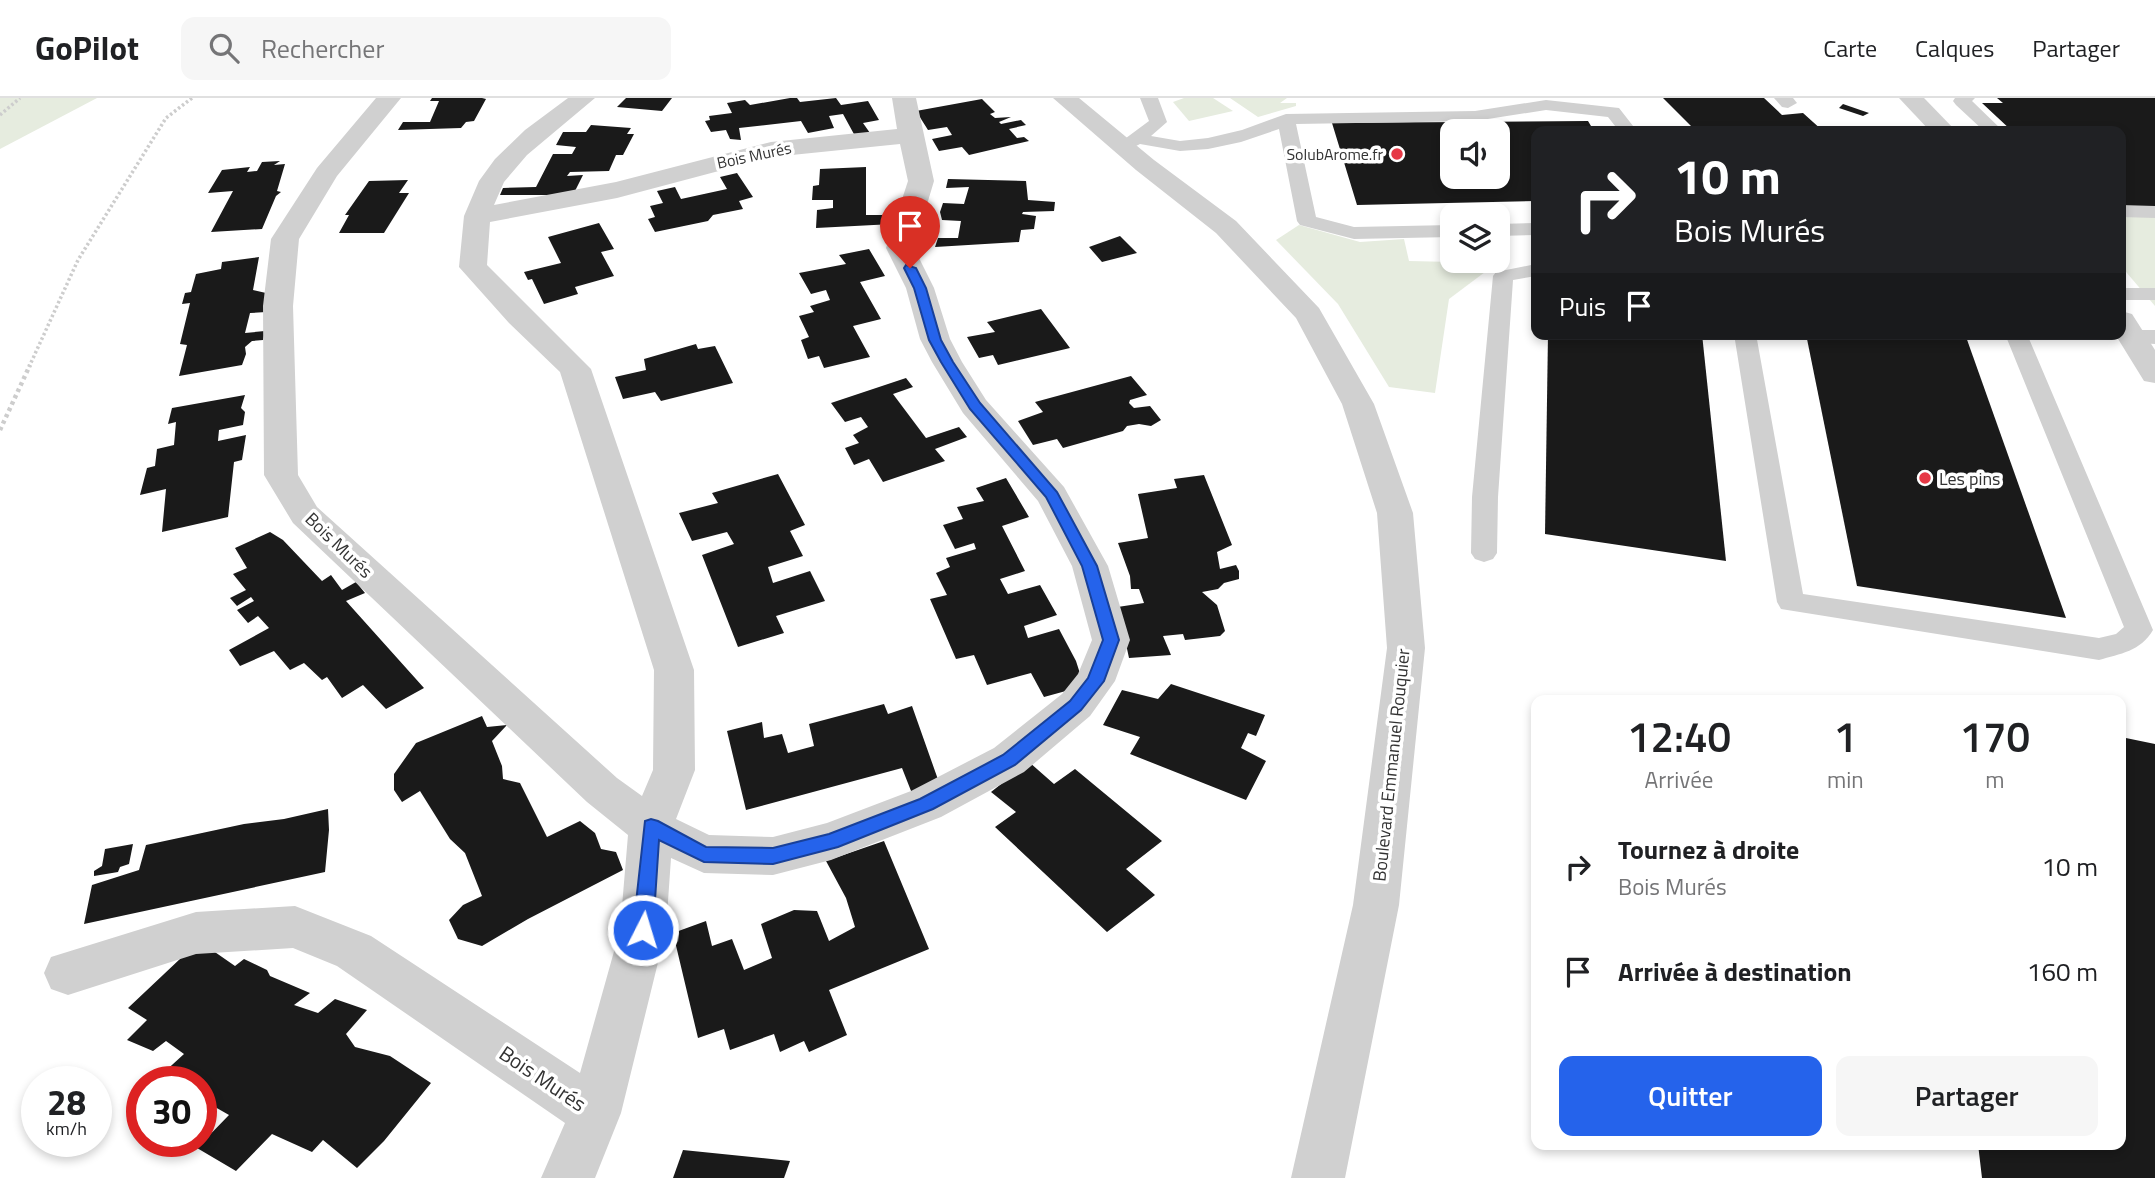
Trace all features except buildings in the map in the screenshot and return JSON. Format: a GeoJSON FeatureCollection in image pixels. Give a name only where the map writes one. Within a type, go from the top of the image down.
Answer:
{"type":"FeatureCollection","features":[{"type":"Feature","properties":{"kind":"street","name":"Bois Murés"},"geometry":{"type":"LineString","coordinates":[[389,98],[326,173],[285,239],[278,306],[281,475],[305,515],[602,789],[651,827],[704,854],[773,856],[831,841],[926,804],[1009,760],[1076,705],[1095,681],[1111,640],[1090,566],[1052,495],[974,406],[935,340],[920,288],[900,248],[921,181],[904,98]]}},
{"type":"Feature","properties":{"kind":"street","name":"Bois Murés"},"geometry":{"type":"LineString","coordinates":[[568,1178],[595,1113],[643,930],[651,827],[674,770],[674,670],[575,369],[519,317],[473,267],[477,216],[493,178],[520,147],[583,98]]}},
{"type":"Feature","properties":{"kind":"street","name":"Boulevard Emmanuel Rouquier"},"geometry":{"type":"LineString","coordinates":[[1065,98],[1130,143],[1226,227],[1309,314],[1357,404],[1395,513],[1406,648],[1380,878],[1318,1178]]}},
{"type":"Feature","properties":{"kind":"street"},"geometry":{"type":"LineString","coordinates":[[1911,98],[1939,126]]}},
{"type":"Feature","properties":{"kind":"street","name":"Bois Murés"},"geometry":{"type":"LineString","coordinates":[[477,216],[618,190],[771,149],[910,135]]}},
{"type":"Feature","properties":{"kind":"street"},"geometry":{"type":"LineString","coordinates":[[2136,331],[2155,374]]}},
{"type":"Feature","properties":{"kind":"street","name":"Bois Murés"},"geometry":{"type":"LineString","coordinates":[[68,973],[196,933],[295,927],[354,951],[595,1113]]}},
{"type":"Feature","properties":{"kind":"lane"},"geometry":{"type":"LineString","coordinates":[[1130,143],[1158,122],[1149,98]]}},
{"type":"Feature","properties":{"kind":"lane"},"geometry":{"type":"LineString","coordinates":[[1966,98],[1962,101],[1989,126]]}},
{"type":"Feature","properties":{"kind":"lane"},"geometry":{"type":"LineString","coordinates":[[1130,143],[1180,146],[1200,144],[1252,135],[1286,119],[1475,116],[1545,105],[1613,112],[1624,126]]}},
{"type":"Feature","properties":{"kind":"lane"},"geometry":{"type":"LineString","coordinates":[[1286,119],[1307,221],[1354,233],[1440,231]]}},
{"type":"Feature","properties":{"kind":"lane"},"geometry":{"type":"LineString","coordinates":[[2126,211],[2155,212]]}},
{"type":"Feature","properties":{"kind":"lane"},"geometry":{"type":"LineString","coordinates":[[1510,230],[1531,229]]}},
{"type":"Feature","properties":{"kind":"lane"},"geometry":{"type":"LineString","coordinates":[[1484,553],[1485,497],[1503,276],[1531,271]]}},
{"type":"Feature","properties":{"kind":"lane"},"geometry":{"type":"LineString","coordinates":[[2126,294],[2155,294]]}},
{"type":"Feature","properties":{"kind":"lane"},"geometry":{"type":"LineString","coordinates":[[1746,340],[1791,602],[2099,649],[2125,642],[2139,629],[2019,340]]}},
{"type":"Feature","properties":{"kind":"path"},"geometry":{"type":"LineString","coordinates":[[0,115],[20,98]]}},
{"type":"Feature","properties":{"kind":"path"},"geometry":{"type":"LineString","coordinates":[[0,430],[78,260],[166,118],[192,98]]}},
{"type":"Feature","properties":{"kind":"shaded area"},"geometry":{"type":"Polygon","coordinates":[[[0,98],[97,98],[0,149],[0,98]]]}},
{"type":"Feature","properties":{"kind":"shaded area"},"geometry":{"type":"Polygon","coordinates":[[[1184,98],[1213,98],[1233,111],[1189,121],[1173,102],[1184,98]]]}},
{"type":"Feature","properties":{"kind":"shaded area"},"geometry":{"type":"Polygon","coordinates":[[[1230,98],[1287,98],[1280,103],[1296,103],[1296,106],[1258,117],[1230,98]]]}},
{"type":"Feature","properties":{"kind":"shaded area"},"geometry":{"type":"Polygon","coordinates":[[[2126,217],[2155,217],[2155,306],[2126,272],[2126,217]]]}},
{"type":"Feature","properties":{"kind":"shaded area"},"geometry":{"type":"Polygon","coordinates":[[[1299,225],[1360,242],[1404,239],[1409,261],[1440,262],[1440,273],[1484,273],[1449,299],[1435,393],[1389,387],[1338,304],[1276,240],[1299,225]]]}},
{"type":"Feature","properties":{"kind":"place","name":"SolubArome.fr"},"geometry":{"type":"Point","coordinates":[1397,154]}},
{"type":"Feature","properties":{"kind":"place","name":"Les pins"},"geometry":{"type":"Point","coordinates":[1925,478]}},
{"type":"Feature","properties":{"kind":"route"},"geometry":{"type":"LineString","coordinates":[[643,930],[651,827],[704,854],[773,856],[831,841],[926,804],[1009,760],[1076,705],[1095,681],[1111,640],[1090,566],[1052,495],[974,406],[947,362],[935,340],[920,288],[910,268]]}}]}
